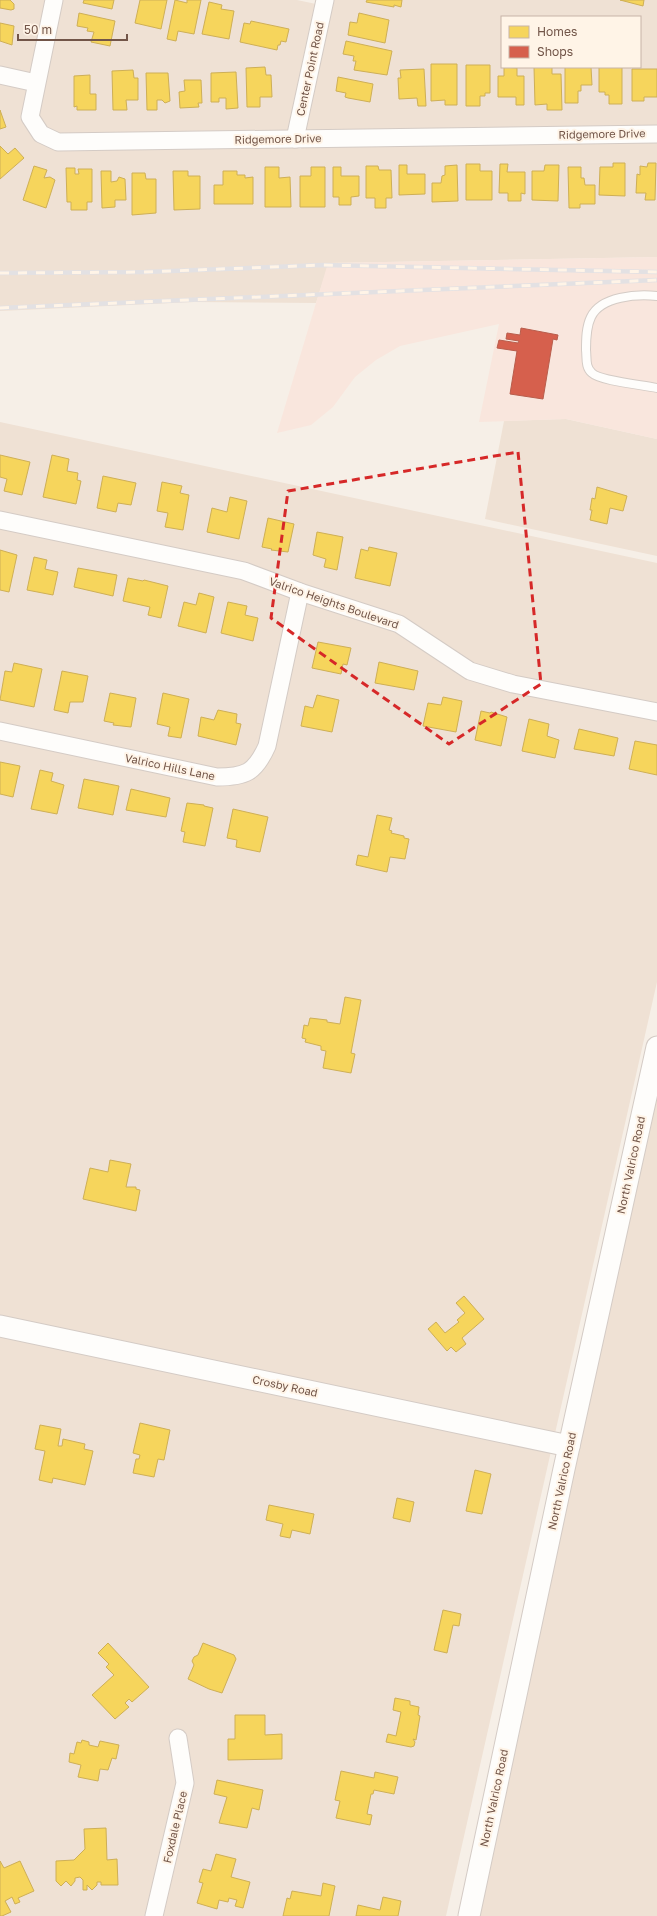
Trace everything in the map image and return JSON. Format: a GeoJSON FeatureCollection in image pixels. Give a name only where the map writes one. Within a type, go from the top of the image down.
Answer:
{"type":"FeatureCollection","features":[{"type":"Feature","properties":{"kind":"street","name":"Ridgemore Drive"},"geometry":{"type":"LineString","coordinates":[[54,0],[30,117],[41,134],[58,142],[657,134]]}},
{"type":"Feature","properties":{"kind":"street","name":"Center Point Road"},"geometry":{"type":"LineString","coordinates":[[295,139],[325,0]]}},
{"type":"Feature","properties":{"kind":"street"},"geometry":{"type":"LineString","coordinates":[[0,75],[36,83]]}},
{"type":"Feature","properties":{"kind":"street","name":"Valrico Heights Boulevard"},"geometry":{"type":"LineString","coordinates":[[0,520],[244,571],[300,592],[399,624],[470,671],[513,684],[657,712]]}},
{"type":"Feature","properties":{"kind":"street","name":"Valrico Hills Lane"},"geometry":{"type":"LineString","coordinates":[[0,731],[217,777],[236,777],[252,770],[260,760],[267,746],[300,592]]}},
{"type":"Feature","properties":{"kind":"street","name":"North Valrico Road"},"geometry":{"type":"LineString","coordinates":[[469,1916],[569,1446],[655,1069],[657,1047]]}},
{"type":"Feature","properties":{"kind":"street","name":"Crosby Road"},"geometry":{"type":"LineString","coordinates":[[0,1326],[569,1446]]}},
{"type":"Feature","properties":{"kind":"street","name":"Foxdale Place"},"geometry":{"type":"LineString","coordinates":[[154,1916],[185,1783],[178,1738]]}},
{"type":"Feature","properties":{"kind":"lane"},"geometry":{"type":"LineString","coordinates":[[657,296],[625,296],[605,303],[591,316],[586,337],[587,365],[592,373],[605,378],[657,388]]}},
{"type":"Feature","properties":{"kind":"highlighted area"},"geometry":{"type":"Polygon","coordinates":[[[518,452],[541,684],[449,744],[271,618],[288,491],[518,452]]]}},
{"type":"Feature","properties":{"kind":"shaded area"},"geometry":{"type":"Polygon","coordinates":[[[0,0],[46,0],[30,73],[0,66],[0,0]]]}},
{"type":"Feature","properties":{"kind":"shaded area"},"geometry":{"type":"Polygon","coordinates":[[[61,0],[297,0],[316,4],[289,131],[60,134],[46,127],[38,115],[61,0]]]}},
{"type":"Feature","properties":{"kind":"shaded area"},"geometry":{"type":"Polygon","coordinates":[[[333,0],[657,0],[657,125],[305,130],[333,0]]]}},
{"type":"Feature","properties":{"kind":"shaded area"},"geometry":{"type":"Polygon","coordinates":[[[0,84],[27,90],[22,116],[37,141],[58,151],[294,147],[301,149],[301,147],[657,142],[657,257],[329,263],[316,303],[194,302],[0,311],[0,84]]]}},
{"type":"Feature","properties":{"kind":"shaded area"},"geometry":{"type":"Polygon","coordinates":[[[657,257],[657,439],[566,419],[479,422],[499,324],[400,346],[376,360],[355,377],[333,407],[311,425],[277,433],[328,263],[657,257]]]}},
{"type":"Feature","properties":{"kind":"shaded area"},"geometry":{"type":"Polygon","coordinates":[[[566,419],[657,439],[657,556],[485,519],[504,421],[566,419]]]}},
{"type":"Feature","properties":{"kind":"shaded area"},"geometry":{"type":"Polygon","coordinates":[[[0,422],[657,563],[657,982],[446,1916],[0,1916],[0,422]]]}},
{"type":"Feature","properties":{"kind":"shaded area"},"geometry":{"type":"Polygon","coordinates":[[[657,1083],[657,1916],[477,1916],[657,1083]]]}},
{"type":"Feature","properties":{"kind":"building: Homes"},"geometry":{"type":"Polygon","coordinates":[[[0,0],[10,0],[14,4],[14,9],[11,10],[0,8],[0,0]]]}},
{"type":"Feature","properties":{"kind":"building: Homes"},"geometry":{"type":"Polygon","coordinates":[[[84,0],[114,0],[112,9],[83,3],[84,0]]]}},
{"type":"Feature","properties":{"kind":"building: Homes"},"geometry":{"type":"Polygon","coordinates":[[[140,0],[167,0],[161,29],[135,23],[140,0]]]}},
{"type":"Feature","properties":{"kind":"building: Homes"},"geometry":{"type":"Polygon","coordinates":[[[175,0],[187,3],[187,0],[201,0],[194,34],[178,31],[176,41],[167,39],[175,0]]]}},
{"type":"Feature","properties":{"kind":"building: Homes"},"geometry":{"type":"Polygon","coordinates":[[[367,0],[402,0],[401,7],[394,5],[394,7],[366,2],[367,0]]]}},
{"type":"Feature","properties":{"kind":"building: Homes"},"geometry":{"type":"Polygon","coordinates":[[[620,0],[644,0],[643,6],[620,0]]]}},
{"type":"Feature","properties":{"kind":"building: Homes"},"geometry":{"type":"Polygon","coordinates":[[[209,2],[222,5],[221,9],[234,11],[229,39],[202,34],[209,2]]]}},
{"type":"Feature","properties":{"kind":"building: Homes"},"geometry":{"type":"Polygon","coordinates":[[[79,13],[115,21],[110,46],[91,42],[94,32],[87,31],[88,28],[77,26],[79,13]]]}},
{"type":"Feature","properties":{"kind":"building: Homes"},"geometry":{"type":"Polygon","coordinates":[[[359,13],[389,20],[385,43],[348,35],[350,22],[357,23],[359,13]]]}},
{"type":"Feature","properties":{"kind":"building: Homes"},"geometry":{"type":"Polygon","coordinates":[[[251,21],[289,29],[286,42],[281,41],[277,50],[240,42],[244,23],[250,24],[251,21]]]}},
{"type":"Feature","properties":{"kind":"building: Homes"},"geometry":{"type":"Polygon","coordinates":[[[0,23],[14,26],[12,45],[0,41],[0,23]]]}},
{"type":"Feature","properties":{"kind":"building: Homes"},"geometry":{"type":"Polygon","coordinates":[[[346,41],[392,51],[387,75],[354,70],[356,61],[353,61],[354,56],[343,54],[346,41]]]}},
{"type":"Feature","properties":{"kind":"building: Homes"},"geometry":{"type":"Polygon","coordinates":[[[431,64],[457,64],[457,105],[445,105],[445,100],[431,101],[431,64]]]}},
{"type":"Feature","properties":{"kind":"building: Homes"},"geometry":{"type":"Polygon","coordinates":[[[466,65],[490,65],[490,93],[485,93],[485,96],[480,96],[480,106],[466,106],[466,65]]]}},
{"type":"Feature","properties":{"kind":"building: Homes"},"geometry":{"type":"Polygon","coordinates":[[[265,67],[266,75],[271,75],[272,97],[260,97],[260,107],[247,107],[246,68],[265,67]]]}},
{"type":"Feature","properties":{"kind":"building: Homes"},"geometry":{"type":"Polygon","coordinates":[[[504,68],[517,68],[517,76],[524,76],[524,105],[516,105],[516,97],[498,97],[498,76],[504,76],[504,68]]]}},
{"type":"Feature","properties":{"kind":"building: Homes"},"geometry":{"type":"Polygon","coordinates":[[[534,68],[552,68],[552,74],[561,74],[562,110],[547,110],[547,104],[535,105],[534,68]]]}},
{"type":"Feature","properties":{"kind":"building: Homes"},"geometry":{"type":"Polygon","coordinates":[[[565,68],[591,68],[592,85],[581,85],[581,91],[578,91],[578,103],[565,103],[565,68]]]}},
{"type":"Feature","properties":{"kind":"building: Homes"},"geometry":{"type":"Polygon","coordinates":[[[599,68],[622,68],[622,104],[609,104],[609,95],[605,95],[605,92],[599,92],[599,68]]]}},
{"type":"Feature","properties":{"kind":"building: Homes"},"geometry":{"type":"Polygon","coordinates":[[[424,69],[426,106],[418,106],[417,98],[399,99],[398,78],[401,78],[400,70],[424,69]]]}},
{"type":"Feature","properties":{"kind":"building: Homes"},"geometry":{"type":"Polygon","coordinates":[[[632,69],[657,69],[657,97],[644,97],[644,101],[632,101],[632,69]]]}},
{"type":"Feature","properties":{"kind":"building: Homes"},"geometry":{"type":"Polygon","coordinates":[[[133,70],[134,78],[138,78],[138,100],[126,100],[127,110],[113,110],[112,71],[133,70]]]}},
{"type":"Feature","properties":{"kind":"building: Homes"},"geometry":{"type":"Polygon","coordinates":[[[236,72],[238,108],[226,109],[226,98],[219,98],[219,102],[211,102],[211,73],[236,72]]]}},
{"type":"Feature","properties":{"kind":"building: Homes"},"geometry":{"type":"Polygon","coordinates":[[[146,73],[168,73],[170,101],[165,103],[162,100],[157,100],[157,110],[147,110],[146,73]]]}},
{"type":"Feature","properties":{"kind":"building: Homes"},"geometry":{"type":"Polygon","coordinates":[[[90,75],[90,94],[96,94],[96,110],[77,110],[77,106],[74,107],[74,76],[90,75]]]}},
{"type":"Feature","properties":{"kind":"building: Homes"},"geometry":{"type":"Polygon","coordinates":[[[338,77],[373,84],[370,102],[348,98],[345,97],[346,93],[336,91],[338,77]]]}},
{"type":"Feature","properties":{"kind":"building: Homes"},"geometry":{"type":"Polygon","coordinates":[[[184,80],[201,80],[202,103],[198,103],[199,107],[180,108],[179,92],[185,91],[184,80]]]}},
{"type":"Feature","properties":{"kind":"building: Homes"},"geometry":{"type":"Polygon","coordinates":[[[0,110],[6,127],[0,129],[0,110]]]}},
{"type":"Feature","properties":{"kind":"building: Homes"},"geometry":{"type":"Polygon","coordinates":[[[0,146],[8,154],[15,148],[24,158],[0,179],[0,146]]]}},
{"type":"Feature","properties":{"kind":"building: Homes"},"geometry":{"type":"Polygon","coordinates":[[[613,163],[625,163],[625,196],[599,195],[600,167],[613,167],[613,163]]]}},
{"type":"Feature","properties":{"kind":"building: Homes"},"geometry":{"type":"Polygon","coordinates":[[[648,163],[656,163],[655,200],[645,200],[646,193],[636,193],[637,174],[640,175],[640,166],[647,167],[648,163]]]}},
{"type":"Feature","properties":{"kind":"building: Homes"},"geometry":{"type":"Polygon","coordinates":[[[466,164],[480,164],[480,171],[492,171],[492,200],[466,200],[466,164]]]}},
{"type":"Feature","properties":{"kind":"building: Homes"},"geometry":{"type":"Polygon","coordinates":[[[500,164],[508,164],[507,172],[525,172],[525,194],[521,193],[521,201],[508,201],[508,193],[499,193],[500,164]]]}},
{"type":"Feature","properties":{"kind":"building: Homes"},"geometry":{"type":"Polygon","coordinates":[[[399,165],[407,165],[407,174],[425,174],[425,194],[399,195],[399,165]]]}},
{"type":"Feature","properties":{"kind":"building: Homes"},"geometry":{"type":"Polygon","coordinates":[[[457,165],[458,201],[432,202],[432,183],[441,183],[442,176],[445,175],[445,166],[457,165]]]}},
{"type":"Feature","properties":{"kind":"building: Homes"},"geometry":{"type":"Polygon","coordinates":[[[545,165],[559,165],[558,201],[532,200],[532,171],[544,171],[545,165]]]}},
{"type":"Feature","properties":{"kind":"building: Homes"},"geometry":{"type":"Polygon","coordinates":[[[34,166],[47,170],[44,178],[50,177],[55,180],[46,208],[23,200],[34,166]]]}},
{"type":"Feature","properties":{"kind":"building: Homes"},"geometry":{"type":"Polygon","coordinates":[[[366,166],[378,166],[379,170],[391,170],[392,198],[386,198],[386,208],[375,208],[375,198],[366,198],[366,166]]]}},
{"type":"Feature","properties":{"kind":"building: Homes"},"geometry":{"type":"Polygon","coordinates":[[[265,167],[279,167],[279,178],[290,177],[291,207],[265,207],[265,167]]]}},
{"type":"Feature","properties":{"kind":"building: Homes"},"geometry":{"type":"Polygon","coordinates":[[[311,167],[325,167],[325,207],[300,207],[300,176],[311,176],[311,167]]]}},
{"type":"Feature","properties":{"kind":"building: Homes"},"geometry":{"type":"Polygon","coordinates":[[[333,167],[341,167],[341,176],[359,176],[359,196],[351,197],[351,205],[339,205],[339,197],[333,197],[333,167]]]}},
{"type":"Feature","properties":{"kind":"building: Homes"},"geometry":{"type":"Polygon","coordinates":[[[568,167],[581,167],[581,178],[584,178],[585,185],[595,185],[595,204],[580,204],[580,208],[569,208],[568,167]]]}},
{"type":"Feature","properties":{"kind":"building: Homes"},"geometry":{"type":"Polygon","coordinates":[[[66,168],[75,168],[75,174],[79,174],[78,169],[92,169],[92,202],[87,202],[87,210],[71,210],[71,202],[67,202],[66,168]]]}},
{"type":"Feature","properties":{"kind":"building: Homes"},"geometry":{"type":"Polygon","coordinates":[[[101,171],[111,171],[111,182],[117,181],[119,177],[125,179],[126,200],[115,200],[115,207],[102,208],[101,171]]]}},
{"type":"Feature","properties":{"kind":"building: Homes"},"geometry":{"type":"Polygon","coordinates":[[[173,171],[188,171],[188,176],[200,176],[200,209],[174,210],[173,171]]]}},
{"type":"Feature","properties":{"kind":"building: Homes"},"geometry":{"type":"Polygon","coordinates":[[[223,171],[237,171],[237,175],[245,175],[245,178],[253,177],[253,204],[214,204],[214,185],[223,185],[223,171]]]}},
{"type":"Feature","properties":{"kind":"building: Homes"},"geometry":{"type":"Polygon","coordinates":[[[132,173],[145,173],[146,179],[156,179],[156,213],[132,215],[132,173]]]}},
{"type":"Feature","properties":{"kind":"building: Homes"},"geometry":{"type":"Polygon","coordinates":[[[0,455],[30,462],[22,495],[4,491],[7,479],[0,477],[0,455]]]}},
{"type":"Feature","properties":{"kind":"building: Homes"},"geometry":{"type":"Polygon","coordinates":[[[52,455],[69,459],[67,471],[78,473],[77,480],[81,481],[76,504],[43,497],[52,455]]]}},
{"type":"Feature","properties":{"kind":"building: Homes"},"geometry":{"type":"Polygon","coordinates":[[[103,476],[136,483],[131,505],[118,503],[116,512],[97,508],[103,476]]]}},
{"type":"Feature","properties":{"kind":"building: Homes"},"geometry":{"type":"Polygon","coordinates":[[[162,482],[182,486],[180,493],[189,495],[183,530],[165,527],[168,513],[157,511],[162,482]]]}},
{"type":"Feature","properties":{"kind":"building: Homes"},"geometry":{"type":"Polygon","coordinates":[[[597,487],[627,496],[623,511],[610,508],[607,524],[590,520],[592,498],[595,499],[597,487]]]}},
{"type":"Feature","properties":{"kind":"building: Homes"},"geometry":{"type":"Polygon","coordinates":[[[230,497],[247,501],[239,539],[207,532],[212,508],[227,512],[230,497]]]}},
{"type":"Feature","properties":{"kind":"building: Homes"},"geometry":{"type":"Polygon","coordinates":[[[268,518],[294,524],[288,552],[271,550],[272,549],[262,547],[268,518]]]}},
{"type":"Feature","properties":{"kind":"building: Homes"},"geometry":{"type":"Polygon","coordinates":[[[317,532],[343,537],[337,570],[324,567],[326,559],[313,555],[317,532]]]}},
{"type":"Feature","properties":{"kind":"building: Homes"},"geometry":{"type":"Polygon","coordinates":[[[369,547],[397,553],[390,586],[355,578],[361,549],[368,551],[369,547]]]}},
{"type":"Feature","properties":{"kind":"building: Homes"},"geometry":{"type":"Polygon","coordinates":[[[0,550],[17,555],[9,592],[0,590],[0,550]]]}},
{"type":"Feature","properties":{"kind":"building: Homes"},"geometry":{"type":"Polygon","coordinates":[[[34,557],[47,560],[45,569],[58,572],[53,595],[27,590],[34,557]]]}},
{"type":"Feature","properties":{"kind":"building: Homes"},"geometry":{"type":"Polygon","coordinates":[[[78,568],[117,575],[113,596],[74,587],[78,568]]]}},
{"type":"Feature","properties":{"kind":"building: Homes"},"geometry":{"type":"Polygon","coordinates":[[[128,578],[168,586],[161,618],[148,615],[150,607],[123,601],[128,578]]]}},
{"type":"Feature","properties":{"kind":"building: Homes"},"geometry":{"type":"Polygon","coordinates":[[[199,593],[214,597],[206,633],[178,626],[184,602],[196,605],[199,593]]]}},
{"type":"Feature","properties":{"kind":"building: Homes"},"geometry":{"type":"Polygon","coordinates":[[[228,602],[247,606],[245,615],[258,618],[253,641],[221,633],[228,602]]]}},
{"type":"Feature","properties":{"kind":"building: Homes"},"geometry":{"type":"Polygon","coordinates":[[[318,642],[351,648],[347,665],[343,664],[341,674],[312,668],[318,642]]]}},
{"type":"Feature","properties":{"kind":"building: Homes"},"geometry":{"type":"Polygon","coordinates":[[[379,662],[418,671],[414,690],[375,683],[379,662]]]}},
{"type":"Feature","properties":{"kind":"building: Homes"},"geometry":{"type":"Polygon","coordinates":[[[14,663],[42,669],[34,707],[0,700],[5,671],[12,672],[14,663]]]}},
{"type":"Feature","properties":{"kind":"building: Homes"},"geometry":{"type":"Polygon","coordinates":[[[62,671],[88,676],[83,702],[70,702],[68,713],[54,710],[62,671]]]}},
{"type":"Feature","properties":{"kind":"building: Homes"},"geometry":{"type":"Polygon","coordinates":[[[110,693],[136,698],[131,727],[113,725],[114,723],[104,721],[110,693]]]}},
{"type":"Feature","properties":{"kind":"building: Homes"},"geometry":{"type":"Polygon","coordinates":[[[163,693],[189,699],[181,738],[168,736],[170,727],[157,724],[163,693]]]}},
{"type":"Feature","properties":{"kind":"building: Homes"},"geometry":{"type":"Polygon","coordinates":[[[317,695],[339,700],[332,732],[301,726],[305,706],[313,708],[317,695]]]}},
{"type":"Feature","properties":{"kind":"building: Homes"},"geometry":{"type":"Polygon","coordinates":[[[443,697],[462,701],[456,732],[423,726],[428,703],[441,705],[443,697]]]}},
{"type":"Feature","properties":{"kind":"building: Homes"},"geometry":{"type":"Polygon","coordinates":[[[218,710],[237,714],[236,723],[241,724],[236,745],[198,736],[201,717],[214,720],[218,710]]]}},
{"type":"Feature","properties":{"kind":"building: Homes"},"geometry":{"type":"Polygon","coordinates":[[[481,711],[491,712],[507,717],[501,746],[475,740],[481,711]]]}},
{"type":"Feature","properties":{"kind":"building: Homes"},"geometry":{"type":"Polygon","coordinates":[[[529,719],[549,724],[547,736],[559,740],[555,758],[522,751],[529,719]]]}},
{"type":"Feature","properties":{"kind":"building: Homes"},"geometry":{"type":"Polygon","coordinates":[[[579,729],[618,738],[614,756],[574,749],[579,729]]]}},
{"type":"Feature","properties":{"kind":"building: Homes"},"geometry":{"type":"Polygon","coordinates":[[[635,741],[657,745],[657,775],[629,769],[635,741]]]}},
{"type":"Feature","properties":{"kind":"building: Homes"},"geometry":{"type":"Polygon","coordinates":[[[0,762],[20,766],[13,797],[0,794],[0,762]]]}},
{"type":"Feature","properties":{"kind":"building: Homes"},"geometry":{"type":"Polygon","coordinates":[[[40,770],[53,773],[51,781],[64,785],[57,814],[31,809],[40,770]]]}},
{"type":"Feature","properties":{"kind":"building: Homes"},"geometry":{"type":"Polygon","coordinates":[[[84,779],[119,786],[113,815],[78,808],[84,779]]]}},
{"type":"Feature","properties":{"kind":"building: Homes"},"geometry":{"type":"Polygon","coordinates":[[[131,789],[170,798],[166,817],[126,810],[131,789]]]}},
{"type":"Feature","properties":{"kind":"building: Homes"},"geometry":{"type":"Polygon","coordinates":[[[187,803],[204,805],[213,808],[205,846],[183,842],[185,832],[181,831],[187,803]]]}},
{"type":"Feature","properties":{"kind":"building: Homes"},"geometry":{"type":"Polygon","coordinates":[[[233,809],[268,817],[260,852],[236,847],[237,840],[227,838],[233,809]]]}},
{"type":"Feature","properties":{"kind":"building: Homes"},"geometry":{"type":"Polygon","coordinates":[[[377,815],[392,818],[389,830],[392,831],[391,833],[404,836],[404,838],[409,839],[405,859],[390,857],[387,872],[356,865],[358,855],[368,857],[377,815]]]}},
{"type":"Feature","properties":{"kind":"building: Homes"},"geometry":{"type":"Polygon","coordinates":[[[345,997],[361,1000],[351,1053],[355,1054],[351,1073],[323,1068],[326,1051],[321,1050],[321,1046],[305,1042],[306,1039],[302,1038],[304,1025],[308,1026],[310,1018],[327,1020],[327,1022],[340,1024],[345,997]]]}},
{"type":"Feature","properties":{"kind":"building: Homes"},"geometry":{"type":"Polygon","coordinates":[[[110,1160],[131,1164],[126,1187],[136,1187],[136,1189],[140,1190],[136,1211],[83,1199],[90,1168],[108,1172],[110,1160]]]}},
{"type":"Feature","properties":{"kind":"building: Homes"},"geometry":{"type":"Polygon","coordinates":[[[464,1296],[484,1319],[462,1338],[466,1344],[456,1352],[451,1347],[447,1351],[428,1329],[436,1322],[445,1333],[459,1322],[457,1320],[465,1313],[456,1303],[464,1296]]]}},
{"type":"Feature","properties":{"kind":"building: Homes"},"geometry":{"type":"Polygon","coordinates":[[[140,1423],[170,1430],[164,1460],[158,1459],[154,1477],[133,1473],[136,1459],[139,1459],[140,1455],[133,1453],[140,1423]]]}},
{"type":"Feature","properties":{"kind":"building: Homes"},"geometry":{"type":"Polygon","coordinates":[[[40,1425],[61,1429],[58,1446],[62,1446],[63,1439],[85,1444],[84,1449],[93,1451],[85,1485],[53,1478],[52,1483],[39,1480],[45,1451],[35,1449],[40,1425]]]}},
{"type":"Feature","properties":{"kind":"building: Homes"},"geometry":{"type":"Polygon","coordinates":[[[475,1470],[491,1474],[482,1514],[466,1511],[475,1470]]]}},
{"type":"Feature","properties":{"kind":"building: Homes"},"geometry":{"type":"Polygon","coordinates":[[[397,1498],[414,1502],[410,1522],[393,1518],[397,1498]]]}},
{"type":"Feature","properties":{"kind":"building: Homes"},"geometry":{"type":"Polygon","coordinates":[[[269,1505],[314,1514],[310,1534],[292,1530],[290,1538],[280,1536],[283,1524],[266,1520],[269,1505]]]}},
{"type":"Feature","properties":{"kind":"building: Homes"},"geometry":{"type":"Polygon","coordinates":[[[443,1610],[461,1614],[459,1626],[453,1625],[447,1653],[434,1650],[443,1610]]]}},
{"type":"Feature","properties":{"kind":"building: Homes"},"geometry":{"type":"Polygon","coordinates":[[[108,1643],[149,1687],[132,1702],[129,1699],[125,1703],[129,1707],[115,1719],[92,1695],[114,1675],[106,1667],[109,1664],[98,1653],[108,1643]]]}},
{"type":"Feature","properties":{"kind":"building: Homes"},"geometry":{"type":"Polygon","coordinates":[[[203,1643],[234,1655],[236,1659],[222,1693],[209,1689],[188,1679],[194,1665],[192,1661],[194,1657],[198,1655],[203,1643]]]}},
{"type":"Feature","properties":{"kind":"building: Homes"},"geometry":{"type":"Polygon","coordinates":[[[395,1698],[410,1701],[410,1705],[419,1707],[418,1715],[420,1716],[416,1740],[413,1739],[415,1742],[414,1746],[411,1747],[386,1742],[388,1734],[396,1736],[401,1712],[393,1710],[395,1698]]]}},
{"type":"Feature","properties":{"kind":"building: Homes"},"geometry":{"type":"Polygon","coordinates":[[[235,1715],[265,1715],[265,1735],[282,1734],[282,1759],[228,1760],[228,1739],[235,1739],[235,1715]]]}},
{"type":"Feature","properties":{"kind":"building: Homes"},"geometry":{"type":"Polygon","coordinates":[[[82,1740],[89,1742],[89,1745],[98,1747],[100,1741],[119,1745],[116,1759],[112,1758],[108,1770],[100,1769],[98,1781],[78,1777],[81,1765],[69,1762],[70,1753],[74,1754],[77,1742],[81,1743],[82,1740]]]}},
{"type":"Feature","properties":{"kind":"building: Homes"},"geometry":{"type":"Polygon","coordinates":[[[341,1771],[374,1778],[375,1772],[398,1777],[394,1794],[374,1790],[373,1794],[371,1794],[367,1814],[372,1815],[370,1825],[336,1818],[340,1801],[335,1800],[341,1771]]]}},
{"type":"Feature","properties":{"kind":"building: Homes"},"geometry":{"type":"Polygon","coordinates":[[[217,1780],[263,1790],[259,1810],[252,1808],[247,1828],[219,1823],[227,1797],[214,1794],[217,1780]]]}},
{"type":"Feature","properties":{"kind":"building: Homes"},"geometry":{"type":"Polygon","coordinates":[[[106,1828],[107,1860],[117,1859],[118,1885],[101,1885],[101,1882],[97,1882],[97,1885],[92,1890],[87,1885],[87,1890],[83,1890],[83,1880],[80,1877],[75,1878],[75,1881],[71,1886],[66,1881],[61,1886],[56,1881],[56,1861],[74,1860],[85,1849],[84,1829],[106,1828]]]}},
{"type":"Feature","properties":{"kind":"building: Homes"},"geometry":{"type":"Polygon","coordinates":[[[216,1854],[236,1859],[231,1877],[250,1882],[243,1908],[235,1906],[237,1900],[229,1898],[228,1902],[219,1900],[217,1909],[197,1903],[203,1883],[199,1882],[203,1869],[211,1871],[216,1854]]]}},
{"type":"Feature","properties":{"kind":"building: Homes"},"geometry":{"type":"Polygon","coordinates":[[[0,1861],[4,1868],[20,1861],[34,1891],[18,1898],[20,1902],[15,1904],[12,1897],[5,1901],[11,1912],[2,1916],[0,1916],[0,1861]]]}},
{"type":"Feature","properties":{"kind":"building: Homes"},"geometry":{"type":"Polygon","coordinates":[[[323,1883],[335,1886],[329,1916],[283,1916],[287,1898],[290,1899],[292,1891],[321,1896],[323,1883]]]}},
{"type":"Feature","properties":{"kind":"building: Homes"},"geometry":{"type":"Polygon","coordinates":[[[383,1897],[401,1901],[398,1916],[356,1916],[358,1905],[380,1910],[383,1897]]]}},
{"type":"Feature","properties":{"kind":"building: Shops"},"geometry":{"type":"Polygon","coordinates":[[[521,328],[558,335],[557,340],[553,339],[543,399],[510,394],[517,351],[497,348],[499,340],[518,343],[519,341],[506,339],[507,333],[520,335],[521,328]]]}},
{"type":"Feature","properties":{"kind":"railway"},"geometry":{"type":"LineString","coordinates":[[0,273],[145,272],[323,265],[657,272]]}},
{"type":"Feature","properties":{"kind":"railway"},"geometry":{"type":"LineString","coordinates":[[0,308],[657,280]]}}]}
